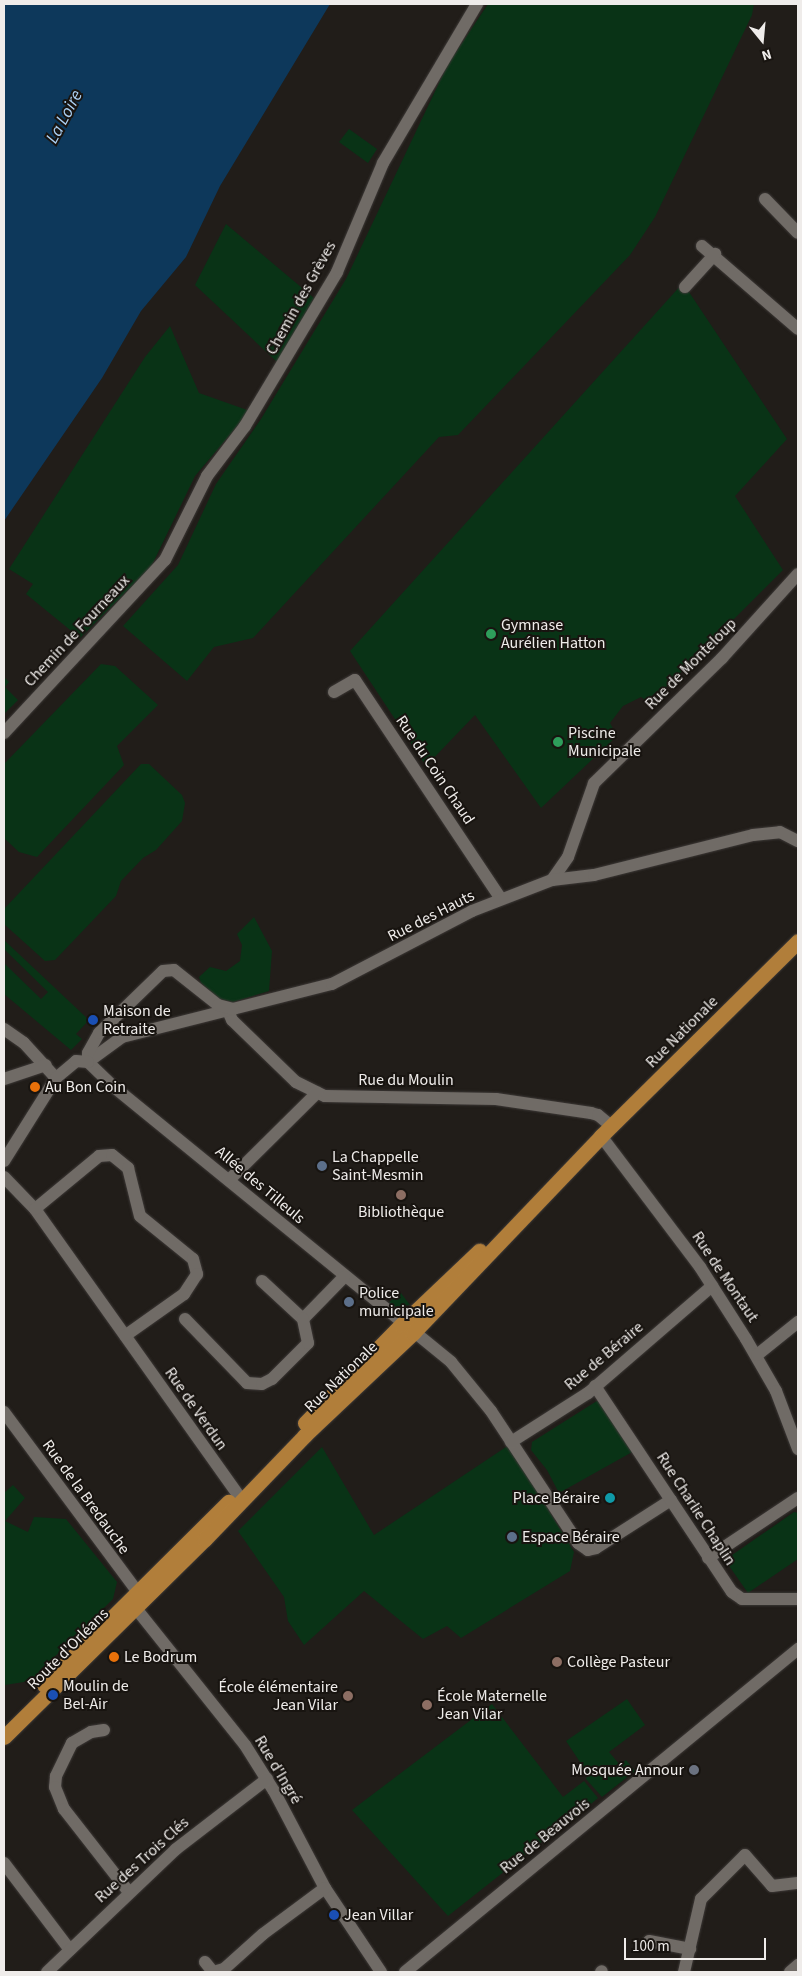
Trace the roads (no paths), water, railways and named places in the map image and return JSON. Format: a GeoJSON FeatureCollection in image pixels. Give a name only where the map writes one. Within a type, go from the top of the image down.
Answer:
{"type":"FeatureCollection","features":[{"type":"Feature","properties":{"kind":"main road","name":"Rue Nationale"},"geometry":{"type":"LineString","coordinates":[[136,1600],[798,941]]}},
{"type":"Feature","properties":{"kind":"main road","name":"Route d'Orléans"},"geometry":{"type":"LineString","coordinates":[[4,1726],[136,1600]]}},
{"type":"Feature","properties":{"kind":"main road","name":"Route d'Orléans"},"geometry":{"type":"LineString","coordinates":[[4,1737],[136,1600]]}},
{"type":"Feature","properties":{"kind":"street","name":"Chemin des Grèves"},"geometry":{"type":"LineString","coordinates":[[172,548],[207,476],[245,426],[337,272],[383,162],[477,4]]}},
{"type":"Feature","properties":{"kind":"street"},"geometry":{"type":"LineString","coordinates":[[765,199],[798,233]]}},
{"type":"Feature","properties":{"kind":"street"},"geometry":{"type":"LineString","coordinates":[[702,246],[715,254],[798,329]]}},
{"type":"Feature","properties":{"kind":"street"},"geometry":{"type":"LineString","coordinates":[[685,287],[715,254]]}},
{"type":"Feature","properties":{"kind":"street","name":"Chemin de Fourneaux"},"geometry":{"type":"LineString","coordinates":[[4,734],[166,560],[172,548]]}},
{"type":"Feature","properties":{"kind":"street","name":"Rue de Monteloup"},"geometry":{"type":"LineString","coordinates":[[552,880],[568,857],[594,783],[722,658],[798,574]]}},
{"type":"Feature","properties":{"kind":"street","name":"Rue du Coin Chaud"},"geometry":{"type":"LineString","coordinates":[[334,692],[355,680],[501,899]]}},
{"type":"Feature","properties":{"kind":"street","name":"Rue des Hauts"},"geometry":{"type":"LineString","coordinates":[[4,1161],[56,1078],[76,1061],[88,1062],[122,1038],[332,984],[501,899],[552,880],[594,875],[753,835],[780,832],[798,841]]}},
{"type":"Feature","properties":{"kind":"street"},"geometry":{"type":"LineString","coordinates":[[88,1062],[88,1053],[99,1033],[163,971],[174,970],[218,1005],[231,1010]]}},
{"type":"Feature","properties":{"kind":"street"},"geometry":{"type":"LineString","coordinates":[[206,996],[210,1007],[206,1016]]}},
{"type":"Feature","properties":{"kind":"street","name":"Rue du Moulin"},"geometry":{"type":"LineString","coordinates":[[231,1010],[232,1020],[296,1082],[317,1093],[496,1099],[598,1115],[606,1132]]}},
{"type":"Feature","properties":{"kind":"street"},"geometry":{"type":"LineString","coordinates":[[4,1029],[46,1065],[56,1078]]}},
{"type":"Feature","properties":{"kind":"street","name":"Allée des Tilleuls"},"geometry":{"type":"LineString","coordinates":[[88,1062],[114,1087],[229,1180],[407,1329]]}},
{"type":"Feature","properties":{"kind":"street"},"geometry":{"type":"LineString","coordinates":[[4,1079],[46,1065]]}},
{"type":"Feature","properties":{"kind":"street"},"geometry":{"type":"LineString","coordinates":[[229,1180],[317,1093]]}},
{"type":"Feature","properties":{"kind":"street","name":"Rue de Montaut"},"geometry":{"type":"LineString","coordinates":[[606,1132],[712,1286],[756,1355],[776,1391],[798,1449]]}},
{"type":"Feature","properties":{"kind":"street"},"geometry":{"type":"LineString","coordinates":[[36,1209],[99,1156],[112,1155],[128,1168],[140,1216],[193,1259],[197,1274],[184,1294],[125,1336]]}},
{"type":"Feature","properties":{"kind":"street","name":"Rue de Verdun"},"geometry":{"type":"LineString","coordinates":[[4,1177],[36,1209],[239,1497]]}},
{"type":"Feature","properties":{"kind":"street"},"geometry":{"type":"LineString","coordinates":[[303,1318],[344,1277]]}},
{"type":"Feature","properties":{"kind":"street"},"geometry":{"type":"LineString","coordinates":[[185,1319],[247,1383],[262,1384],[272,1379],[308,1343],[303,1318],[262,1281]]}},
{"type":"Feature","properties":{"kind":"street","name":"Rue de Béraire"},"geometry":{"type":"LineString","coordinates":[[511,1442],[595,1386],[712,1286]]}},
{"type":"Feature","properties":{"kind":"street"},"geometry":{"type":"LineString","coordinates":[[756,1355],[798,1322]]}},
{"type":"Feature","properties":{"kind":"street"},"geometry":{"type":"LineString","coordinates":[[407,1329],[451,1362],[491,1411],[578,1543],[588,1550],[603,1544],[671,1500]]}},
{"type":"Feature","properties":{"kind":"street","name":"Rue Charlie Chaplin"},"geometry":{"type":"LineString","coordinates":[[595,1386],[732,1592],[742,1599],[798,1599]]}},
{"type":"Feature","properties":{"kind":"street","name":"Rue de la Bredauche"},"geometry":{"type":"LineString","coordinates":[[4,1412],[136,1600]]}},
{"type":"Feature","properties":{"kind":"street"},"geometry":{"type":"LineString","coordinates":[[708,1558],[798,1498]]}},
{"type":"Feature","properties":{"kind":"street","name":"Rue d'Ingré"},"geometry":{"type":"LineString","coordinates":[[136,1600],[227,1721],[267,1779],[325,1888],[381,1972]]}},
{"type":"Feature","properties":{"kind":"street","name":"Rue de Beauvois"},"geometry":{"type":"LineString","coordinates":[[405,1972],[798,1649]]}},
{"type":"Feature","properties":{"kind":"street"},"geometry":{"type":"LineString","coordinates":[[104,1730],[90,1732],[72,1743],[56,1776],[55,1787],[64,1808],[128,1892]]}},
{"type":"Feature","properties":{"kind":"street","name":"Rue des Trois Clés"},"geometry":{"type":"LineString","coordinates":[[47,1972],[128,1892],[176,1849],[267,1779]]}},
{"type":"Feature","properties":{"kind":"street"},"geometry":{"type":"LineString","coordinates":[[684,1972],[702,1899],[745,1855],[772,1886],[798,1884]]}},
{"type":"Feature","properties":{"kind":"street"},"geometry":{"type":"LineString","coordinates":[[4,1863],[70,1950]]}},
{"type":"Feature","properties":{"kind":"street"},"geometry":{"type":"LineString","coordinates":[[205,1962],[213,1972],[224,1969],[263,1934],[325,1888]]}},
{"type":"Feature","properties":{"kind":"street"},"geometry":{"type":"LineString","coordinates":[[649,1941],[690,1949]]}},
{"type":"Feature","properties":{"kind":"street"},"geometry":{"type":"LineString","coordinates":[[790,1972],[798,1965]]}},
{"type":"Feature","properties":{"kind":"water","name":"La Loire"},"geometry":{"type":"Polygon","coordinates":[[[4,4],[330,4],[220,186],[186,257],[141,311],[102,378],[4,521],[4,4]]]}},
{"type":"Feature","properties":{"kind":"place","name":"Gymnase Aurélien Hatton"},"geometry":{"type":"Point","coordinates":[491,634]}},
{"type":"Feature","properties":{"kind":"place","name":"Piscine Municipale"},"geometry":{"type":"Point","coordinates":[558,742]}},
{"type":"Feature","properties":{"kind":"place","name":"Maison de Retraite"},"geometry":{"type":"Point","coordinates":[93,1020]}},
{"type":"Feature","properties":{"kind":"place","name":"Au Bon Coin"},"geometry":{"type":"Point","coordinates":[35,1087]}},
{"type":"Feature","properties":{"kind":"place","name":"La Chappelle Saint-Mesmin"},"geometry":{"type":"Point","coordinates":[322,1166]}},
{"type":"Feature","properties":{"kind":"place","name":"Bibliothèque"},"geometry":{"type":"Point","coordinates":[401,1195]}},
{"type":"Feature","properties":{"kind":"place","name":"Police municipale"},"geometry":{"type":"Point","coordinates":[349,1302]}},
{"type":"Feature","properties":{"kind":"place","name":"Place Béraire"},"geometry":{"type":"Point","coordinates":[610,1498]}},
{"type":"Feature","properties":{"kind":"place","name":"Espace Béraire"},"geometry":{"type":"Point","coordinates":[512,1537]}},
{"type":"Feature","properties":{"kind":"place","name":"Le Bodrum"},"geometry":{"type":"Point","coordinates":[114,1657]}},
{"type":"Feature","properties":{"kind":"place","name":"Collège Pasteur"},"geometry":{"type":"Point","coordinates":[557,1662]}},
{"type":"Feature","properties":{"kind":"place","name":"Moulin de Bel-Air"},"geometry":{"type":"Point","coordinates":[53,1695]}},
{"type":"Feature","properties":{"kind":"place","name":"École élémentaire Jean Vilar"},"geometry":{"type":"Point","coordinates":[348,1696]}},
{"type":"Feature","properties":{"kind":"place","name":"École Maternelle Jean Vilar"},"geometry":{"type":"Point","coordinates":[427,1705]}},
{"type":"Feature","properties":{"kind":"place","name":"Mosquée Annour"},"geometry":{"type":"Point","coordinates":[694,1770]}},
{"type":"Feature","properties":{"kind":"place","name":"Jean Villar"},"geometry":{"type":"Point","coordinates":[334,1915]}}]}
